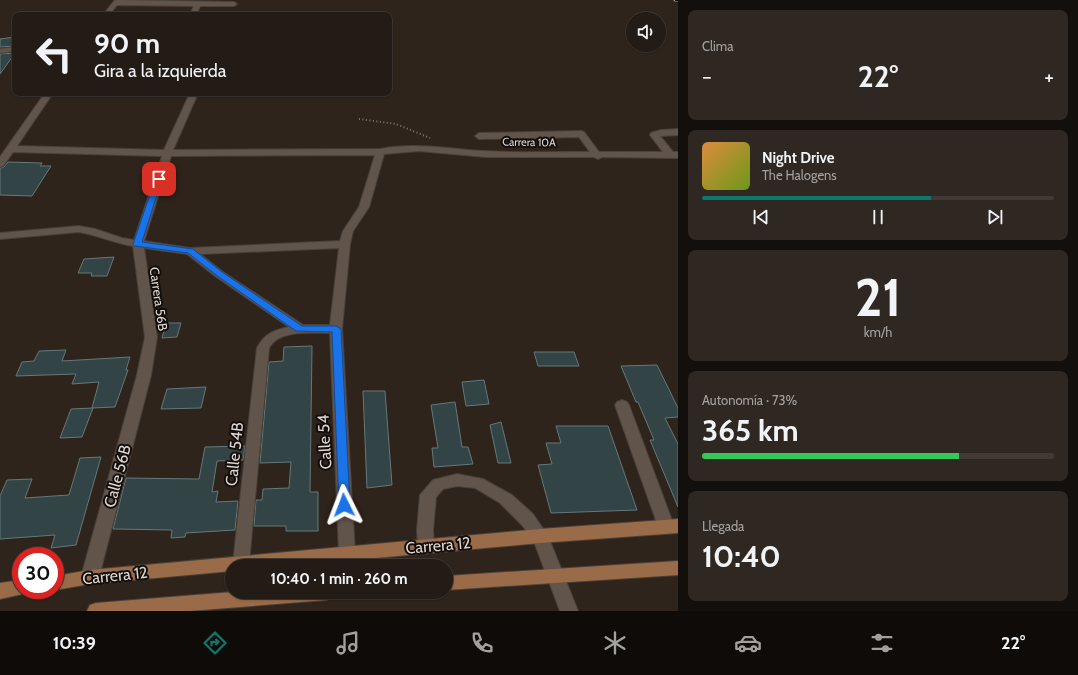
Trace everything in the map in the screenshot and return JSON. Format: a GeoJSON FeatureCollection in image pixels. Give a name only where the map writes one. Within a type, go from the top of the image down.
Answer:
{"type":"FeatureCollection","features":[{"type":"Feature","properties":{"kind":"main road","name":"Carrera 12"},"geometry":{"type":"LineString","coordinates":[[283,559],[540,536],[672,526]]}},
{"type":"Feature","properties":{"kind":"main road","name":"Carrera 12"},"geometry":{"type":"LineString","coordinates":[[64,581],[90,577],[225,564]]}},
{"type":"Feature","properties":{"kind":"main road"},"geometry":{"type":"LineString","coordinates":[[453,582],[678,568]]}},
{"type":"Feature","properties":{"kind":"main road"},"geometry":{"type":"LineString","coordinates":[[0,591],[12,589]]}},
{"type":"Feature","properties":{"kind":"main road"},"geometry":{"type":"LineString","coordinates":[[96,611],[241,599]]}},
{"type":"Feature","properties":{"kind":"street"},"geometry":{"type":"LineString","coordinates":[[109,12],[117,2],[234,4]]}},
{"type":"Feature","properties":{"kind":"street"},"geometry":{"type":"LineString","coordinates":[[194,12],[198,3]]}},
{"type":"Feature","properties":{"kind":"street"},"geometry":{"type":"LineString","coordinates":[[0,51],[12,49]]}},
{"type":"Feature","properties":{"kind":"street"},"geometry":{"type":"LineString","coordinates":[[0,164],[47,96]]}},
{"type":"Feature","properties":{"kind":"street","name":"Carrera 56B"},"geometry":{"type":"LineString","coordinates":[[144,375],[151,337],[138,244],[167,153],[192,96]]}},
{"type":"Feature","properties":{"kind":"street"},"geometry":{"type":"LineString","coordinates":[[475,125],[480,136],[484,154]]}},
{"type":"Feature","properties":{"kind":"street"},"geometry":{"type":"LineString","coordinates":[[674,155],[654,135],[678,132]]}},
{"type":"Feature","properties":{"kind":"street"},"geometry":{"type":"LineString","coordinates":[[480,136],[581,134],[598,156]]}},
{"type":"Feature","properties":{"kind":"street","name":"Carrera 10A"},"geometry":{"type":"LineString","coordinates":[[10,149],[167,153],[380,152],[390,149],[405,148],[484,154],[598,156],[674,155]]}},
{"type":"Feature","properties":{"kind":"street","name":"Calle 54"},"geometry":{"type":"LineString","coordinates":[[347,553],[336,329],[345,244],[348,231],[364,208],[380,152]]}},
{"type":"Feature","properties":{"kind":"street"},"geometry":{"type":"LineString","coordinates":[[0,236],[79,229],[91,231],[120,241],[190,251],[345,244]]}},
{"type":"Feature","properties":{"kind":"street"},"geometry":{"type":"LineString","coordinates":[[190,251],[219,274],[300,329],[336,329]]}},
{"type":"Feature","properties":{"kind":"street","name":"Calle 54B"},"geometry":{"type":"LineString","coordinates":[[241,559],[263,348],[268,340],[281,333],[300,329]]}},
{"type":"Feature","properties":{"kind":"street","name":"Calle 56B"},"geometry":{"type":"LineString","coordinates":[[90,577],[144,375]]}},
{"type":"Feature","properties":{"kind":"street"},"geometry":{"type":"LineString","coordinates":[[622,405],[672,526]]}},
{"type":"Feature","properties":{"kind":"street"},"geometry":{"type":"LineString","coordinates":[[426,546],[425,530],[428,495],[438,484],[456,480],[478,483],[506,499],[540,536],[557,575],[570,611]]}},
{"type":"Feature","properties":{"kind":"path"},"geometry":{"type":"LineString","coordinates":[[359,119],[396,124],[433,140]]}},
{"type":"Feature","properties":{"kind":"building"},"geometry":{"type":"Polygon","coordinates":[[[12,37],[12,46],[0,47],[0,39],[12,37]]]}},
{"type":"Feature","properties":{"kind":"building"},"geometry":{"type":"Polygon","coordinates":[[[12,53],[12,57],[0,74],[0,54],[12,53]]]}},
{"type":"Feature","properties":{"kind":"building"},"geometry":{"type":"Polygon","coordinates":[[[8,162],[42,163],[40,166],[51,166],[32,196],[0,195],[0,168],[4,167],[8,162]]]}},
{"type":"Feature","properties":{"kind":"building"},"geometry":{"type":"Polygon","coordinates":[[[114,257],[107,276],[91,276],[92,273],[78,273],[84,259],[114,257]]]}},
{"type":"Feature","properties":{"kind":"building"},"geometry":{"type":"Polygon","coordinates":[[[166,323],[181,323],[177,337],[162,338],[166,323]]]}},
{"type":"Feature","properties":{"kind":"building"},"geometry":{"type":"Polygon","coordinates":[[[312,346],[310,492],[318,492],[318,531],[286,531],[286,526],[254,526],[256,500],[262,500],[263,489],[289,488],[291,462],[260,463],[269,362],[283,361],[284,347],[312,346]]]}},
{"type":"Feature","properties":{"kind":"building"},"geometry":{"type":"Polygon","coordinates":[[[66,350],[62,361],[130,357],[126,370],[128,370],[115,407],[92,408],[99,382],[72,384],[76,374],[16,376],[22,362],[34,361],[39,351],[66,350]]]}},
{"type":"Feature","properties":{"kind":"building"},"geometry":{"type":"Polygon","coordinates":[[[534,352],[574,352],[579,366],[538,366],[534,352]]]}},
{"type":"Feature","properties":{"kind":"building"},"geometry":{"type":"Polygon","coordinates":[[[657,365],[678,408],[678,417],[665,418],[678,444],[678,507],[650,440],[654,440],[621,366],[657,365]]]}},
{"type":"Feature","properties":{"kind":"building"},"geometry":{"type":"Polygon","coordinates":[[[484,380],[489,404],[466,406],[462,382],[484,380]]]}},
{"type":"Feature","properties":{"kind":"building"},"geometry":{"type":"Polygon","coordinates":[[[206,387],[201,408],[161,409],[167,389],[206,387]]]}},
{"type":"Feature","properties":{"kind":"building"},"geometry":{"type":"Polygon","coordinates":[[[363,391],[385,391],[392,485],[367,488],[363,391]]]}},
{"type":"Feature","properties":{"kind":"building"},"geometry":{"type":"Polygon","coordinates":[[[455,402],[462,447],[468,447],[473,464],[434,467],[432,448],[438,448],[431,405],[455,402]]]}},
{"type":"Feature","properties":{"kind":"building"},"geometry":{"type":"Polygon","coordinates":[[[93,408],[82,437],[60,438],[71,409],[93,408]]]}},
{"type":"Feature","properties":{"kind":"building"},"geometry":{"type":"Polygon","coordinates":[[[501,422],[511,463],[498,463],[490,425],[501,422]]]}},
{"type":"Feature","properties":{"kind":"building"},"geometry":{"type":"Polygon","coordinates":[[[556,426],[608,426],[637,510],[551,513],[538,465],[552,464],[546,443],[561,443],[556,426]]]}},
{"type":"Feature","properties":{"kind":"building"},"geometry":{"type":"Polygon","coordinates":[[[245,446],[243,460],[217,461],[212,492],[218,491],[216,502],[238,501],[235,530],[186,533],[185,537],[171,538],[172,530],[113,529],[126,478],[199,479],[205,447],[245,446]]]}},
{"type":"Feature","properties":{"kind":"building"},"geometry":{"type":"Polygon","coordinates":[[[101,457],[76,545],[51,547],[55,535],[0,539],[0,496],[7,480],[32,479],[25,498],[69,495],[80,458],[101,457]]]}},
{"type":"Feature","properties":{"kind":"route"},"geometry":{"type":"LineString","coordinates":[[159,179],[138,244],[190,251],[219,274],[300,329],[336,329],[344,505]]}}]}
